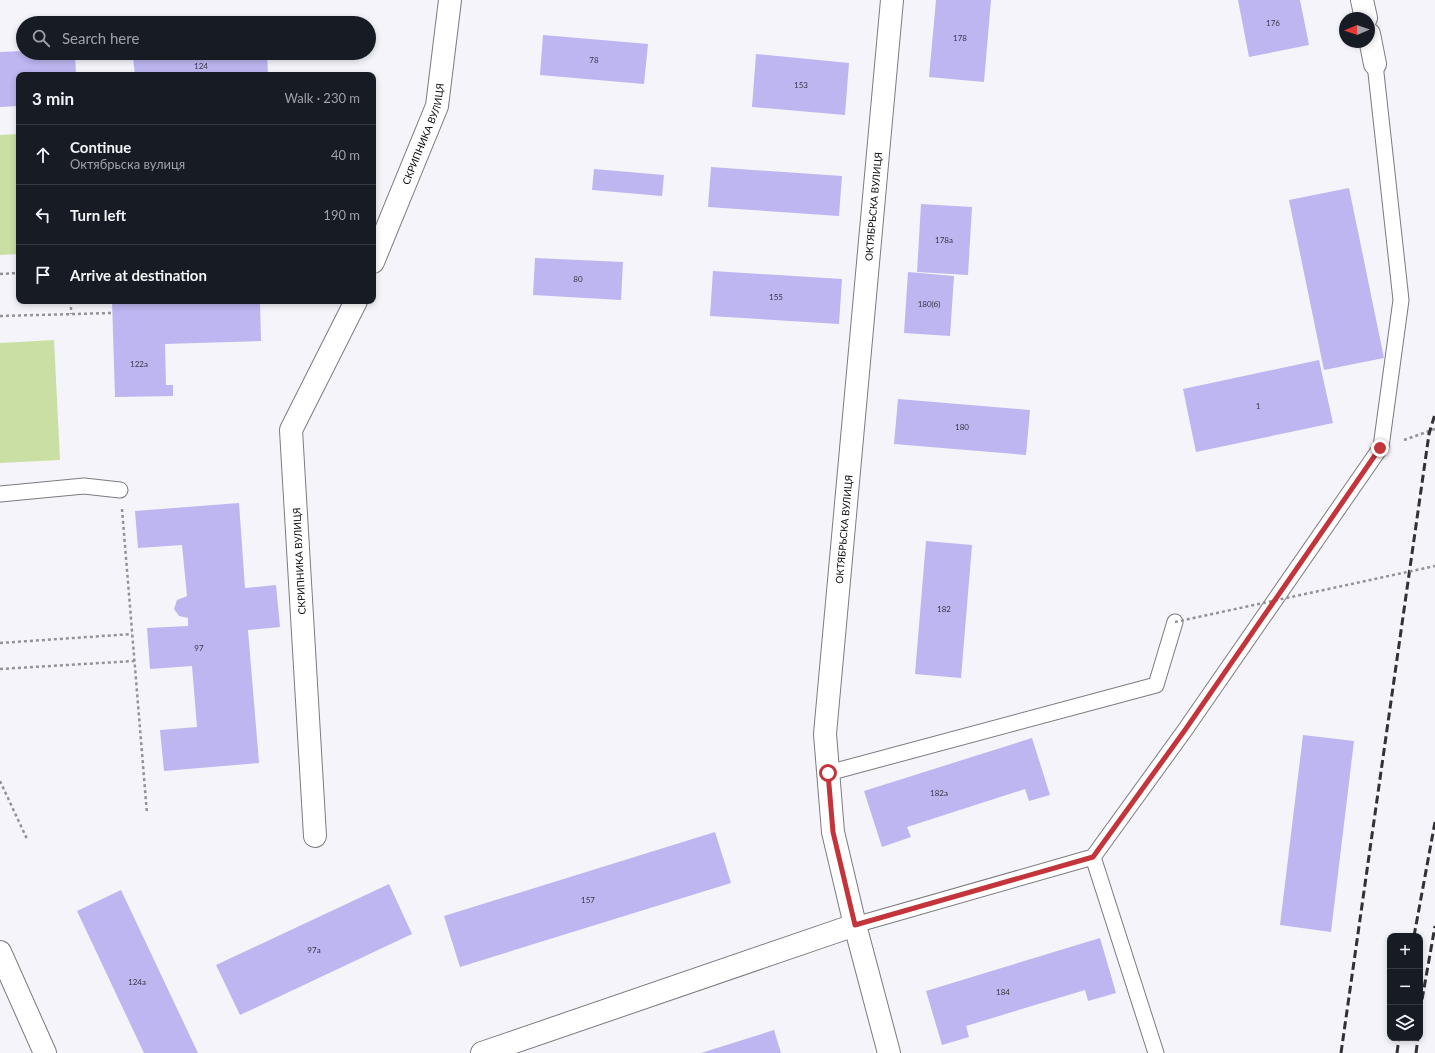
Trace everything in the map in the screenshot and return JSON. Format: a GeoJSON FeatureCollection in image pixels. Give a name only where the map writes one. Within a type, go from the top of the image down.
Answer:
{"type":"FeatureCollection","features":[{"type":"Feature","properties":{"kind":"street","name":"СКРИПНИКА ВУЛИЦЯ"},"geometry":{"type":"LineString","coordinates":[[376,255],[437,106],[450,0]]}},
{"type":"Feature","properties":{"kind":"street","name":"ОКТЯБРЬСКА ВУЛИЦЯ"},"geometry":{"type":"LineString","coordinates":[[889,1053],[855,925],[833,832],[825,734],[892,0]]}},
{"type":"Feature","properties":{"kind":"street"},"geometry":{"type":"LineString","coordinates":[[1362,0],[1365,12]]}},
{"type":"Feature","properties":{"kind":"street"},"geometry":{"type":"LineString","coordinates":[[1372,48],[1375,64]]}},
{"type":"Feature","properties":{"kind":"street","name":"СКРИПНИКА ВУЛИЦЯ"},"geometry":{"type":"LineString","coordinates":[[314,836],[291,430],[354,304]]}},
{"type":"Feature","properties":{"kind":"street"},"geometry":{"type":"LineString","coordinates":[[482,1053],[855,925]]}},
{"type":"Feature","properties":{"kind":"street"},"geometry":{"type":"LineString","coordinates":[[0,952],[45,1053]]}},
{"type":"Feature","properties":{"kind":"lane"},"geometry":{"type":"LineString","coordinates":[[855,925],[1093,857],[1185,730],[1380,448],[1401,300],[1375,64]]}},
{"type":"Feature","properties":{"kind":"lane"},"geometry":{"type":"LineString","coordinates":[[0,494],[84,486],[120,490]]}},
{"type":"Feature","properties":{"kind":"lane"},"geometry":{"type":"LineString","coordinates":[[828,773],[1156,685],[1175,622]]}},
{"type":"Feature","properties":{"kind":"lane"},"geometry":{"type":"LineString","coordinates":[[1093,857],[1156,1053]]}},
{"type":"Feature","properties":{"kind":"path"},"geometry":{"type":"LineString","coordinates":[[0,274],[16,274]]}},
{"type":"Feature","properties":{"kind":"path"},"geometry":{"type":"LineString","coordinates":[[71,304],[71,314]]}},
{"type":"Feature","properties":{"kind":"path"},"geometry":{"type":"LineString","coordinates":[[0,316],[112,313]]}},
{"type":"Feature","properties":{"kind":"path"},"geometry":{"type":"LineString","coordinates":[[1380,448],[1435,429]]}},
{"type":"Feature","properties":{"kind":"path"},"geometry":{"type":"LineString","coordinates":[[120,490],[147,814]]}},
{"type":"Feature","properties":{"kind":"path"},"geometry":{"type":"LineString","coordinates":[[1175,622],[1435,566]]}},
{"type":"Feature","properties":{"kind":"path"},"geometry":{"type":"LineString","coordinates":[[0,643],[132,634]]}},
{"type":"Feature","properties":{"kind":"path"},"geometry":{"type":"LineString","coordinates":[[0,669],[134,661]]}},
{"type":"Feature","properties":{"kind":"path"},"geometry":{"type":"LineString","coordinates":[[0,781],[27,839]]}},
{"type":"Feature","properties":{"kind":"green space"},"geometry":{"type":"Polygon","coordinates":[[[16,134],[16,254],[0,255],[0,135],[16,134]]]}},
{"type":"Feature","properties":{"kind":"green space"},"geometry":{"type":"Polygon","coordinates":[[[54,340],[60,460],[0,463],[0,343],[54,340]]]}},
{"type":"Feature","properties":{"kind":"building"},"geometry":{"type":"Polygon","coordinates":[[[936,0],[991,0],[984,82],[929,77],[936,0]]]}},
{"type":"Feature","properties":{"kind":"building"},"geometry":{"type":"Polygon","coordinates":[[[1238,0],[1300,0],[1309,45],[1249,57],[1238,0]]]}},
{"type":"Feature","properties":{"kind":"building"},"geometry":{"type":"Polygon","coordinates":[[[543,35],[648,44],[644,84],[540,75],[543,35]]]}},
{"type":"Feature","properties":{"kind":"building"},"geometry":{"type":"Polygon","coordinates":[[[16,51],[16,60],[75,60],[76,72],[16,72],[16,106],[0,107],[0,52],[16,51]]]}},
{"type":"Feature","properties":{"kind":"building"},"geometry":{"type":"Polygon","coordinates":[[[756,54],[849,63],[845,115],[752,107],[756,54]]]}},
{"type":"Feature","properties":{"kind":"building"},"geometry":{"type":"Polygon","coordinates":[[[133,60],[267,60],[268,72],[135,72],[133,60]]]}},
{"type":"Feature","properties":{"kind":"building"},"geometry":{"type":"Polygon","coordinates":[[[711,167],[842,176],[839,216],[708,207],[711,167]]]}},
{"type":"Feature","properties":{"kind":"building"},"geometry":{"type":"Polygon","coordinates":[[[594,169],[664,175],[662,196],[592,190],[594,169]]]}},
{"type":"Feature","properties":{"kind":"building"},"geometry":{"type":"Polygon","coordinates":[[[1349,188],[1384,358],[1324,370],[1289,200],[1349,188]]]}},
{"type":"Feature","properties":{"kind":"building"},"geometry":{"type":"Polygon","coordinates":[[[921,204],[972,207],[968,275],[917,272],[921,204]]]}},
{"type":"Feature","properties":{"kind":"building"},"geometry":{"type":"Polygon","coordinates":[[[535,258],[623,262],[621,300],[533,295],[535,258]]]}},
{"type":"Feature","properties":{"kind":"building"},"geometry":{"type":"Polygon","coordinates":[[[713,271],[842,279],[839,324],[710,316],[713,271]]]}},
{"type":"Feature","properties":{"kind":"building"},"geometry":{"type":"Polygon","coordinates":[[[908,272],[954,276],[950,336],[904,333],[908,272]]]}},
{"type":"Feature","properties":{"kind":"building"},"geometry":{"type":"Polygon","coordinates":[[[112,304],[260,304],[261,341],[165,344],[166,385],[173,385],[173,396],[115,397],[112,304]]]}},
{"type":"Feature","properties":{"kind":"building"},"geometry":{"type":"Polygon","coordinates":[[[1319,360],[1333,423],[1196,452],[1183,389],[1319,360]]]}},
{"type":"Feature","properties":{"kind":"building"},"geometry":{"type":"Polygon","coordinates":[[[898,399],[1030,410],[1026,455],[894,444],[898,399]]]}},
{"type":"Feature","properties":{"kind":"building"},"geometry":{"type":"Polygon","coordinates":[[[239,503],[245,588],[276,585],[280,627],[248,630],[259,763],[164,771],[160,730],[197,727],[192,666],[150,669],[147,628],[188,626],[188,618],[179,616],[174,609],[177,600],[187,596],[182,545],[138,548],[135,511],[239,503]]]}},
{"type":"Feature","properties":{"kind":"building"},"geometry":{"type":"Polygon","coordinates":[[[926,541],[972,545],[961,678],[915,674],[926,541]]]}},
{"type":"Feature","properties":{"kind":"building"},"geometry":{"type":"Polygon","coordinates":[[[1303,735],[1354,741],[1331,932],[1280,925],[1303,735]]]}},
{"type":"Feature","properties":{"kind":"building"},"geometry":{"type":"Polygon","coordinates":[[[1032,738],[1050,795],[1029,801],[1025,789],[907,827],[911,837],[882,847],[864,791],[1032,738]]]}},
{"type":"Feature","properties":{"kind":"building"},"geometry":{"type":"Polygon","coordinates":[[[715,832],[731,883],[460,967],[444,916],[715,832]]]}},
{"type":"Feature","properties":{"kind":"building"},"geometry":{"type":"Polygon","coordinates":[[[389,884],[412,934],[240,1015],[216,965],[389,884]]]}},
{"type":"Feature","properties":{"kind":"building"},"geometry":{"type":"Polygon","coordinates":[[[121,890],[198,1053],[144,1053],[77,911],[121,890]]]}},
{"type":"Feature","properties":{"kind":"building"},"geometry":{"type":"Polygon","coordinates":[[[1100,938],[1116,993],[1088,1001],[1085,990],[966,1026],[969,1037],[942,1045],[926,991],[1100,938]]]}},
{"type":"Feature","properties":{"kind":"building"},"geometry":{"type":"Polygon","coordinates":[[[774,1030],[781,1053],[701,1053],[774,1030]]]}},
{"type":"Feature","properties":{"kind":"railway"},"geometry":{"type":"LineString","coordinates":[[1341,1053],[1429,434],[1435,414]]}},
{"type":"Feature","properties":{"kind":"railway"},"geometry":{"type":"LineString","coordinates":[[1415,933],[1435,822]]}},
{"type":"Feature","properties":{"kind":"railway"},"geometry":{"type":"LineString","coordinates":[[1421,1005],[1435,926]]}},
{"type":"Feature","properties":{"kind":"railway"},"geometry":{"type":"LineString","coordinates":[[1397,1053],[1399,1041]]}},
{"type":"Feature","properties":{"kind":"railway"},"geometry":{"type":"LineString","coordinates":[[1416,1053],[1418,1041]]}},
{"type":"Feature","properties":{"kind":"route"},"geometry":{"type":"LineString","coordinates":[[828,773],[833,832],[855,925],[1093,857],[1185,730],[1380,448]]}}]}
